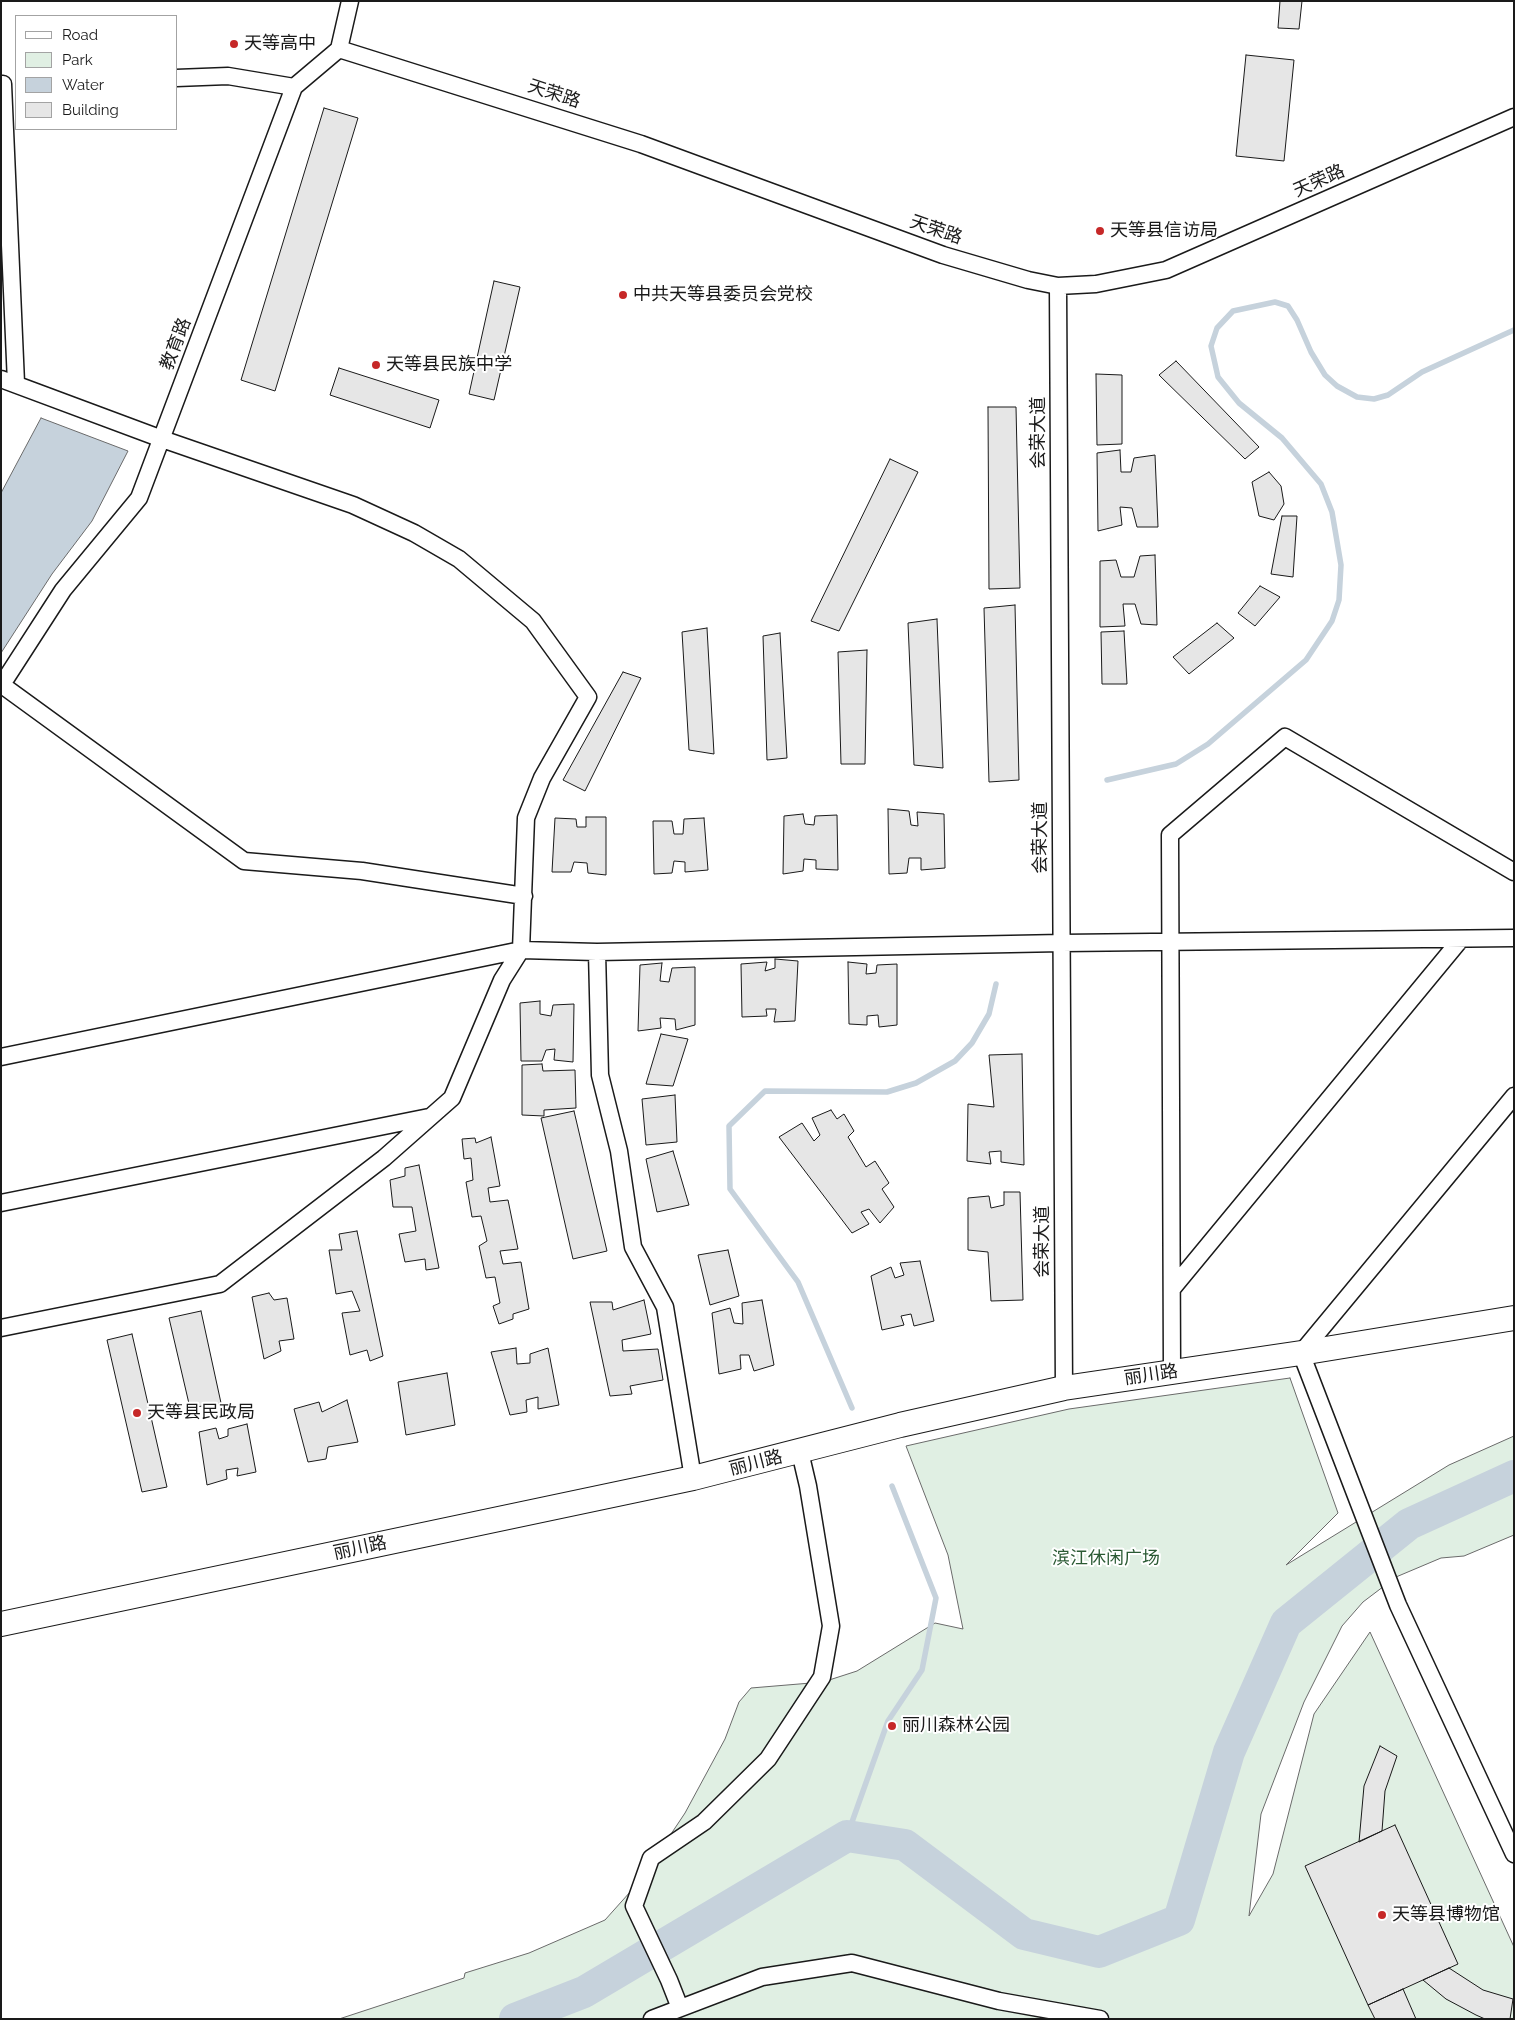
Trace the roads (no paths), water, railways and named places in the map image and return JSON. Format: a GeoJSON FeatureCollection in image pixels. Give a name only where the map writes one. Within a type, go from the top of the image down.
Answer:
{"type":"FeatureCollection","features":[{"type":"Feature","properties":{"kind":"main road","name":"丽川路"},"geometry":{"type":"LineString","coordinates":[[1,1624],[693,1478],[900,1425],[1064,1388],[1301,1353],[1514,1318]]}},
{"type":"Feature","properties":{"kind":"street"},"geometry":{"type":"LineString","coordinates":[[339,49],[350,1]]}},
{"type":"Feature","properties":{"kind":"street","name":"教育路"},"geometry":{"type":"LineString","coordinates":[[2,686],[63,590],[139,498],[294,87],[339,49]]}},
{"type":"Feature","properties":{"kind":"street","name":"天荣路"},"geometry":{"type":"LineString","coordinates":[[339,49],[641,144],[943,255],[1028,280],[1058,286],[1096,284],[1166,270],[1514,117]]}},
{"type":"Feature","properties":{"kind":"street"},"geometry":{"type":"LineString","coordinates":[[178,78],[228,76],[294,87]]}},
{"type":"Feature","properties":{"kind":"street"},"geometry":{"type":"LineString","coordinates":[[1,1328],[220,1284],[384,1158],[452,1098],[502,980],[521,950],[526,818],[542,778],[588,697],[533,621],[459,559],[414,533],[353,505],[162,439],[8,381],[7,84]]}},
{"type":"Feature","properties":{"kind":"street","name":"会荣大道"},"geometry":{"type":"LineString","coordinates":[[1058,286],[1064,1388]]}},
{"type":"Feature","properties":{"kind":"street"},"geometry":{"type":"LineString","coordinates":[[2,686],[244,861],[362,871],[524,896]]}},
{"type":"Feature","properties":{"kind":"street"},"geometry":{"type":"LineString","coordinates":[[1172,1372],[1170,835],[1286,737],[1514,872]]}},
{"type":"Feature","properties":{"kind":"street"},"geometry":{"type":"LineString","coordinates":[[1,1057],[521,950],[597,952],[1062,943],[1514,938]]}},
{"type":"Feature","properties":{"kind":"street"},"geometry":{"type":"LineString","coordinates":[[1172,1289],[1461,939]]}},
{"type":"Feature","properties":{"kind":"street"},"geometry":{"type":"LineString","coordinates":[[597,952],[600,1075],[620,1151],[633,1247],[665,1307],[693,1478]]}},
{"type":"Feature","properties":{"kind":"street"},"geometry":{"type":"LineString","coordinates":[[1514,1096],[1301,1353],[1398,1605],[1514,1854]]}},
{"type":"Feature","properties":{"kind":"street"},"geometry":{"type":"LineString","coordinates":[[1,1203],[431,1116]]}},
{"type":"Feature","properties":{"kind":"street"},"geometry":{"type":"LineString","coordinates":[[680,2008],[634,1906],[651,1858],[704,1822],[768,1759],[822,1677],[831,1626],[808,1486],[800,1452]]}},
{"type":"Feature","properties":{"kind":"street"},"geometry":{"type":"LineString","coordinates":[[652,2019],[762,1978],[852,1963],[999,2001],[1100,2019]]}},
{"type":"Feature","properties":{"kind":"water"},"geometry":{"type":"Polygon","coordinates":[[[41,418],[128,451],[92,521],[52,574],[1,653],[1,493],[41,418]]]}},
{"type":"Feature","properties":{"kind":"waterway"},"geometry":{"type":"LineString","coordinates":[[1107,780],[1176,764],[1208,744],[1306,660],[1332,621],[1339,600],[1341,565],[1332,512],[1321,484],[1282,438],[1239,403],[1218,377],[1211,346],[1217,328],[1233,311],[1275,302],[1288,306],[1325,375],[1337,386],[1357,397],[1374,399],[1388,395],[1422,372],[1514,330]]}},
{"type":"Feature","properties":{"kind":"waterway"},"geometry":{"type":"LineString","coordinates":[[852,1408],[798,1282],[730,1189],[729,1126],[765,1091],[887,1092],[916,1083],[955,1061],[972,1043],[989,1014],[996,984]]}},
{"type":"Feature","properties":{"kind":"waterway"},"geometry":{"type":"LineString","coordinates":[[515,2019],[584,1992],[847,1836],[905,1845],[1024,1934],[1099,1952],[1179,1920],[1229,1752],[1286,1623],[1409,1524],[1514,1476]]}},
{"type":"Feature","properties":{"kind":"waterway"},"geometry":{"type":"LineString","coordinates":[[847,1836],[888,1721],[922,1670],[936,1598],[892,1486]]}},
{"type":"Feature","properties":{"kind":"place","name":"天等高中"},"geometry":{"type":"Point","coordinates":[234,44]}},
{"type":"Feature","properties":{"kind":"place","name":"天等县信访局"},"geometry":{"type":"Point","coordinates":[1100,231]}},
{"type":"Feature","properties":{"kind":"place","name":"中共天等县委员会党校"},"geometry":{"type":"Point","coordinates":[623,295]}},
{"type":"Feature","properties":{"kind":"place","name":"天等县民族中学"},"geometry":{"type":"Point","coordinates":[376,365]}},
{"type":"Feature","properties":{"kind":"place","name":"天等县民政局"},"geometry":{"type":"Point","coordinates":[137,1413]}},
{"type":"Feature","properties":{"kind":"place","name":"丽川森林公园"},"geometry":{"type":"Point","coordinates":[892,1726]}},
{"type":"Feature","properties":{"kind":"place","name":"天等县博物馆"},"geometry":{"type":"Point","coordinates":[1382,1915]}},
{"type":"Feature","properties":{"kind":"park label","name":"滨江休闲广场"},"geometry":{"type":"Point","coordinates":[1106,1559]}}]}
